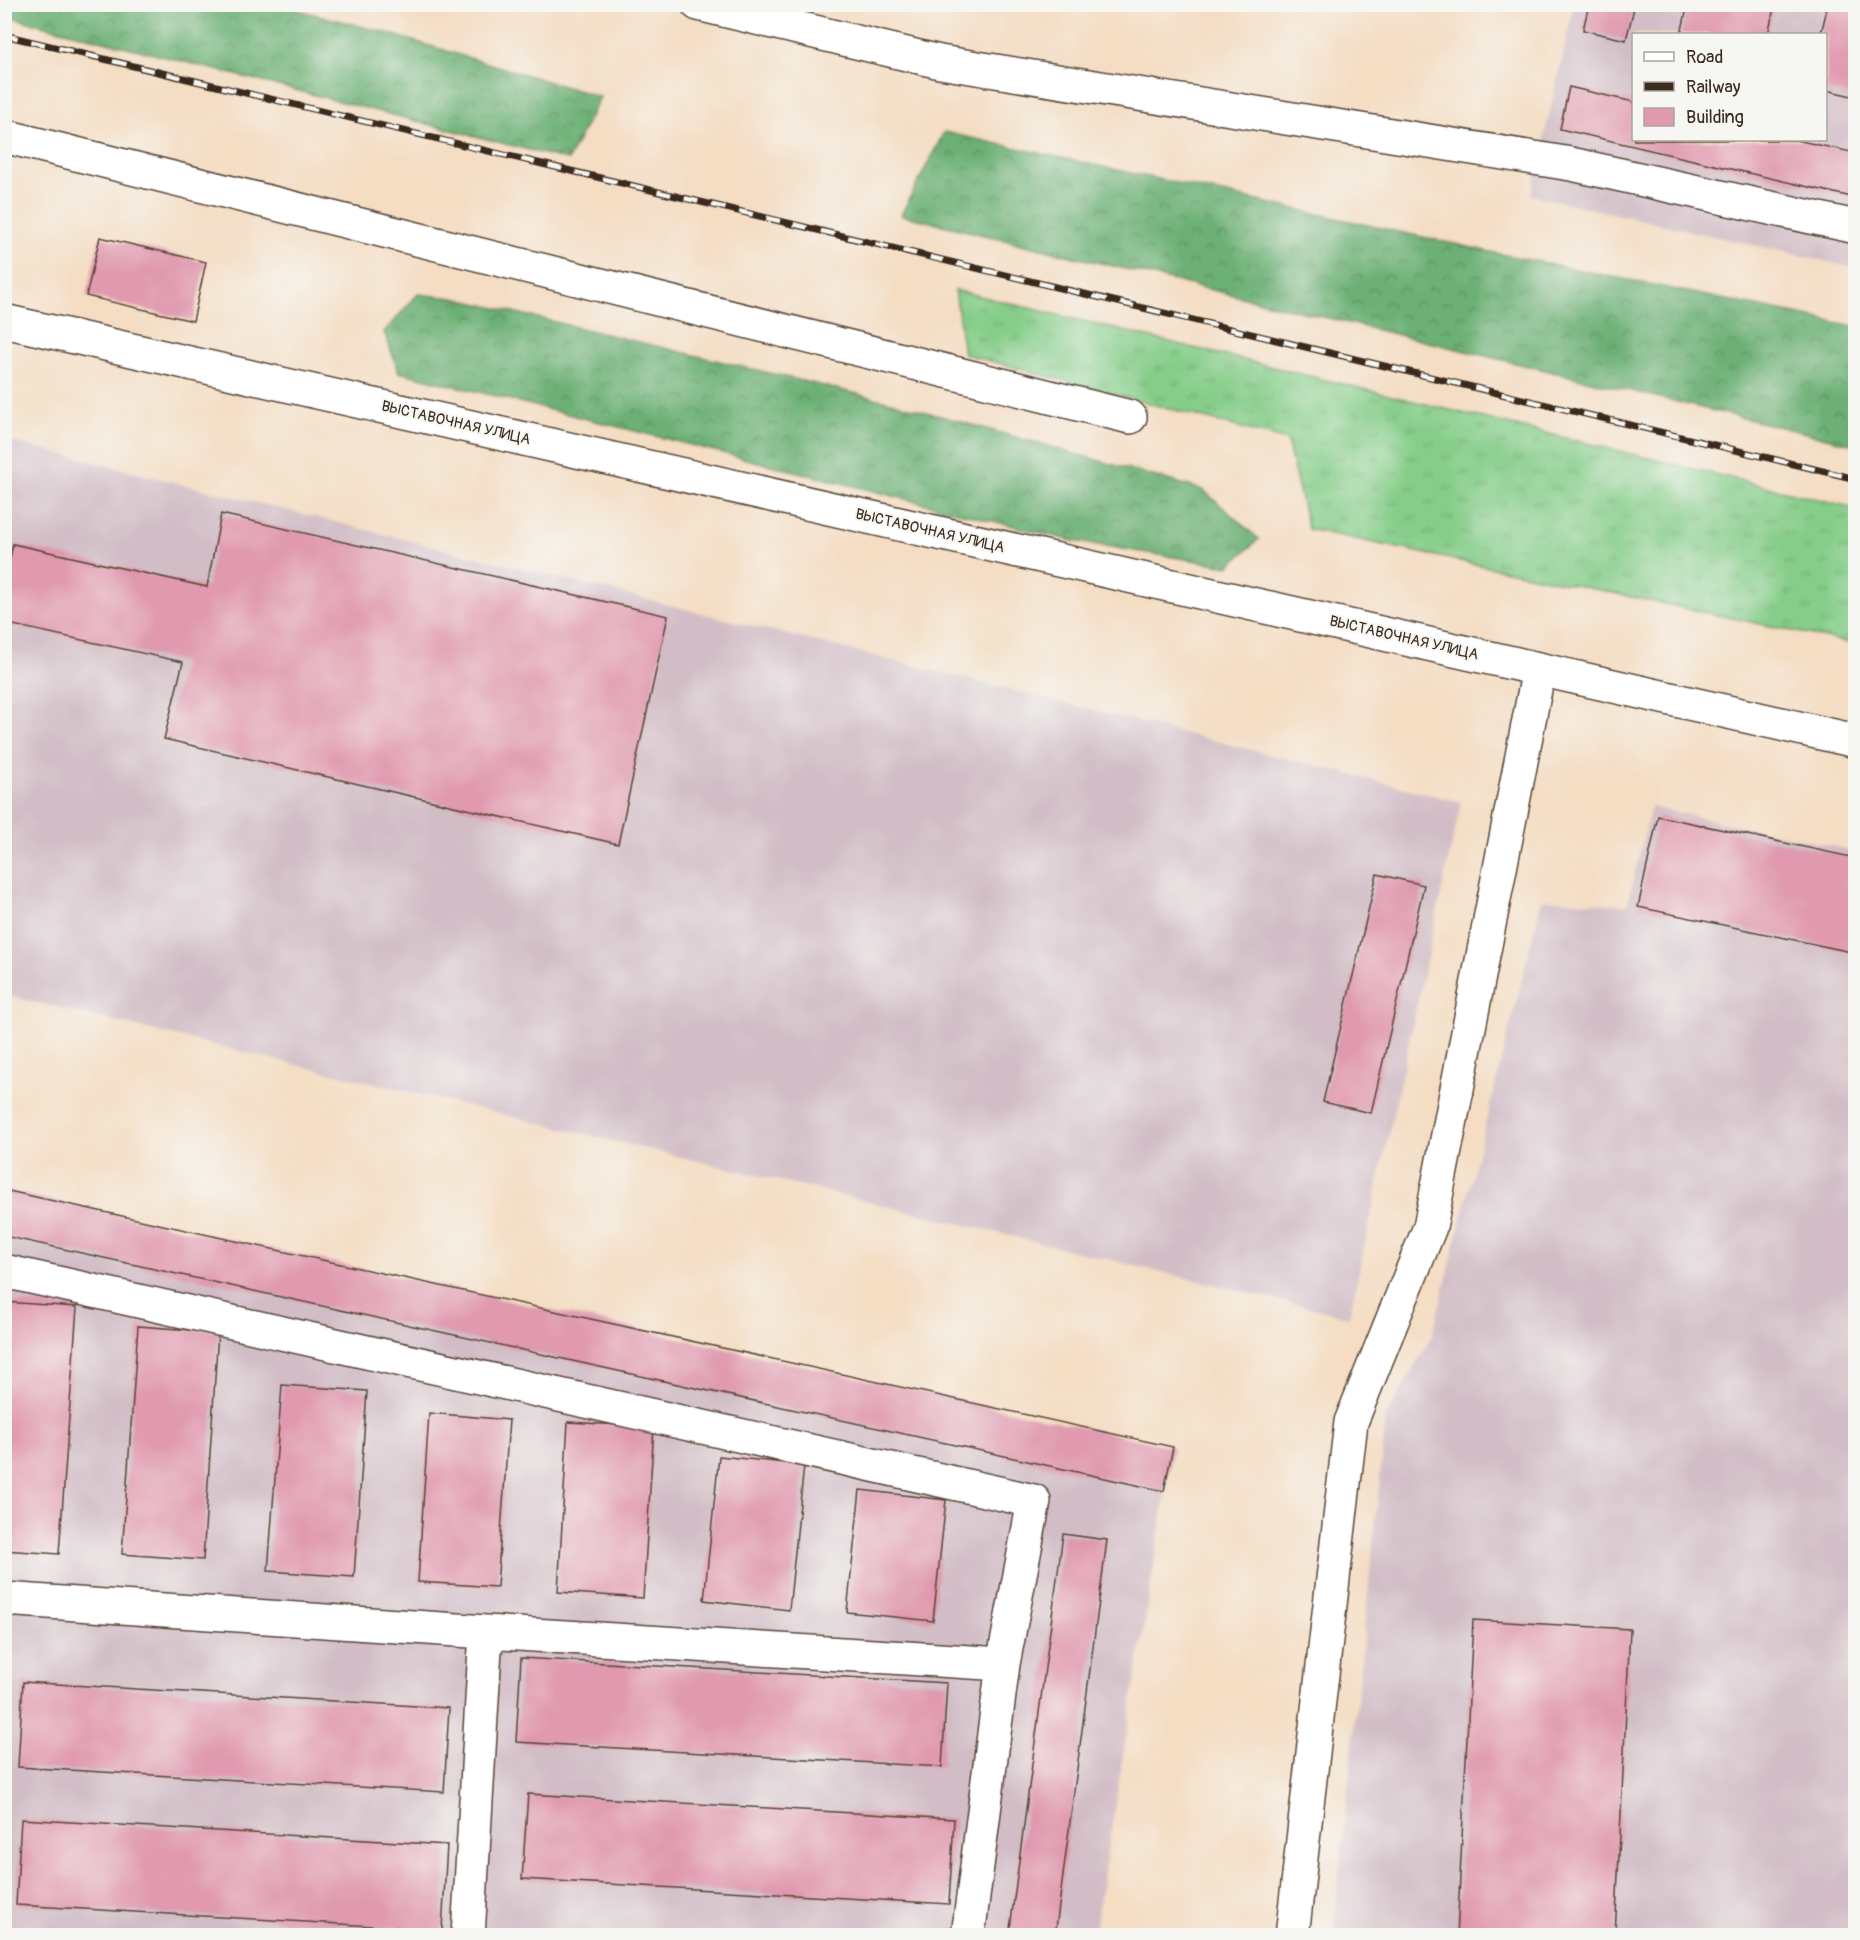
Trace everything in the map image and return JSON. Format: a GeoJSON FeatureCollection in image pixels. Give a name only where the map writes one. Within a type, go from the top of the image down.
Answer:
{"type":"FeatureCollection","features":[{"type":"Feature","properties":{"kind":"street"},"geometry":{"type":"LineString","coordinates":[[698,4],[940,62],[1571,164],[1856,227]]}},
{"type":"Feature","properties":{"kind":"street"},"geometry":{"type":"LineString","coordinates":[[4,136],[1130,417]]}},
{"type":"Feature","properties":{"kind":"street","name":"ВЫСТАВОЧНАЯ УЛИЦА"},"geometry":{"type":"LineString","coordinates":[[4,321],[1856,741]]}},
{"type":"Feature","properties":{"kind":"street"},"geometry":{"type":"LineString","coordinates":[[1292,1935],[1351,1422],[1430,1227],[1539,669]]}},
{"type":"Feature","properties":{"kind":"street"},"geometry":{"type":"LineString","coordinates":[[4,1271],[1034,1501],[1003,1664],[968,1935]]}},
{"type":"Feature","properties":{"kind":"street"},"geometry":{"type":"LineString","coordinates":[[4,1599],[1003,1664]]}},
{"type":"Feature","properties":{"kind":"street"},"geometry":{"type":"LineString","coordinates":[[468,1935],[486,1632]]}},
{"type":"Feature","properties":{"kind":"shaded area"},"geometry":{"type":"Polygon","coordinates":[[[1574,5],[1855,5],[1855,268],[1531,195],[1574,5]]]}},
{"type":"Feature","properties":{"kind":"shaded area"},"geometry":{"type":"Polygon","coordinates":[[[5,440],[1461,802],[1349,1317],[5,995],[5,440]]]}},
{"type":"Feature","properties":{"kind":"shaded area"},"geometry":{"type":"Polygon","coordinates":[[[1651,807],[1855,851],[1855,1935],[1333,1936],[1386,1417],[1432,1336],[1542,899],[1627,905],[1651,807]]]}},
{"type":"Feature","properties":{"kind":"shaded area"},"geometry":{"type":"Polygon","coordinates":[[[5,1190],[1173,1447],[1094,1935],[5,1936],[5,1190]]]}},
{"type":"Feature","properties":{"kind":"green space"},"geometry":{"type":"Polygon","coordinates":[[[4,5],[278,5],[380,31],[600,97],[568,160],[5,16],[4,5]]]}},
{"type":"Feature","properties":{"kind":"green space"},"geometry":{"type":"Polygon","coordinates":[[[944,132],[1491,252],[1855,326],[1855,445],[901,215],[944,132]]]}},
{"type":"Feature","properties":{"kind":"green space"},"geometry":{"type":"Polygon","coordinates":[[[955,290],[1855,508],[1855,644],[1308,529],[1287,440],[964,354],[955,290]]]}},
{"type":"Feature","properties":{"kind":"green space"},"geometry":{"type":"Polygon","coordinates":[[[418,294],[454,298],[891,402],[1203,490],[1259,539],[1229,566],[1073,541],[399,372],[384,332],[418,294]]]}},
{"type":"Feature","properties":{"kind":"building"},"geometry":{"type":"Polygon","coordinates":[[[1589,4],[1635,4],[1626,40],[1583,30],[1589,4]]]}},
{"type":"Feature","properties":{"kind":"building"},"geometry":{"type":"Polygon","coordinates":[[[1688,4],[1775,4],[1768,33],[1681,33],[1688,4]]]}},
{"type":"Feature","properties":{"kind":"building"},"geometry":{"type":"Polygon","coordinates":[[[1828,4],[1856,4],[1856,97],[1827,90],[1827,33],[1821,33],[1828,4]]]}},
{"type":"Feature","properties":{"kind":"building"},"geometry":{"type":"Polygon","coordinates":[[[1569,87],[1632,102],[1632,141],[1801,141],[1856,153],[1856,198],[1560,129],[1569,87]]]}},
{"type":"Feature","properties":{"kind":"building"},"geometry":{"type":"Polygon","coordinates":[[[100,237],[206,262],[193,321],[86,296],[100,237]]]}},
{"type":"Feature","properties":{"kind":"building"},"geometry":{"type":"Polygon","coordinates":[[[221,514],[668,616],[618,844],[164,739],[183,662],[4,623],[4,585],[13,544],[207,587],[221,514]]]}},
{"type":"Feature","properties":{"kind":"building"},"geometry":{"type":"Polygon","coordinates":[[[1658,816],[1856,858],[1856,953],[1638,907],[1658,816]]]}},
{"type":"Feature","properties":{"kind":"building"},"geometry":{"type":"Polygon","coordinates":[[[1377,874],[1424,885],[1371,1113],[1323,1102],[1377,874]]]}},
{"type":"Feature","properties":{"kind":"building"},"geometry":{"type":"Polygon","coordinates":[[[4,1190],[1173,1447],[1164,1491],[4,1236],[4,1190]]]}},
{"type":"Feature","properties":{"kind":"building"},"geometry":{"type":"Polygon","coordinates":[[[4,1302],[77,1307],[59,1554],[4,1550],[4,1302]]]}},
{"type":"Feature","properties":{"kind":"building"},"geometry":{"type":"Polygon","coordinates":[[[138,1326],[218,1332],[203,1560],[122,1554],[138,1326]]]}},
{"type":"Feature","properties":{"kind":"building"},"geometry":{"type":"Polygon","coordinates":[[[282,1385],[367,1391],[354,1577],[268,1571],[282,1385]]]}},
{"type":"Feature","properties":{"kind":"building"},"geometry":{"type":"Polygon","coordinates":[[[429,1413],[509,1420],[497,1587],[418,1582],[429,1413]]]}},
{"type":"Feature","properties":{"kind":"building"},"geometry":{"type":"Polygon","coordinates":[[[568,1422],[654,1427],[643,1598],[558,1592],[568,1422]]]}},
{"type":"Feature","properties":{"kind":"building"},"geometry":{"type":"Polygon","coordinates":[[[719,1456],[804,1465],[789,1610],[704,1600],[719,1456]]]}},
{"type":"Feature","properties":{"kind":"building"},"geometry":{"type":"Polygon","coordinates":[[[860,1490],[946,1500],[933,1621],[847,1612],[860,1490]]]}},
{"type":"Feature","properties":{"kind":"building"},"geometry":{"type":"Polygon","coordinates":[[[1063,1534],[1107,1540],[1055,1936],[1009,1936],[1063,1534]]]}},
{"type":"Feature","properties":{"kind":"building"},"geometry":{"type":"Polygon","coordinates":[[[1473,1620],[1630,1629],[1615,1936],[1457,1936],[1473,1620]]]}},
{"type":"Feature","properties":{"kind":"building"},"geometry":{"type":"Polygon","coordinates":[[[521,1658],[947,1683],[942,1767],[516,1742],[521,1658]]]}},
{"type":"Feature","properties":{"kind":"building"},"geometry":{"type":"Polygon","coordinates":[[[23,1682],[449,1708],[444,1792],[18,1767],[23,1682]]]}},
{"type":"Feature","properties":{"kind":"building"},"geometry":{"type":"Polygon","coordinates":[[[528,1794],[954,1819],[949,1904],[522,1879],[528,1794]]]}},
{"type":"Feature","properties":{"kind":"building"},"geometry":{"type":"Polygon","coordinates":[[[21,1819],[447,1845],[442,1930],[16,1905],[21,1819]]]}},
{"type":"Feature","properties":{"kind":"railway"},"geometry":{"type":"LineString","coordinates":[[4,35],[1856,479]]}}]}
